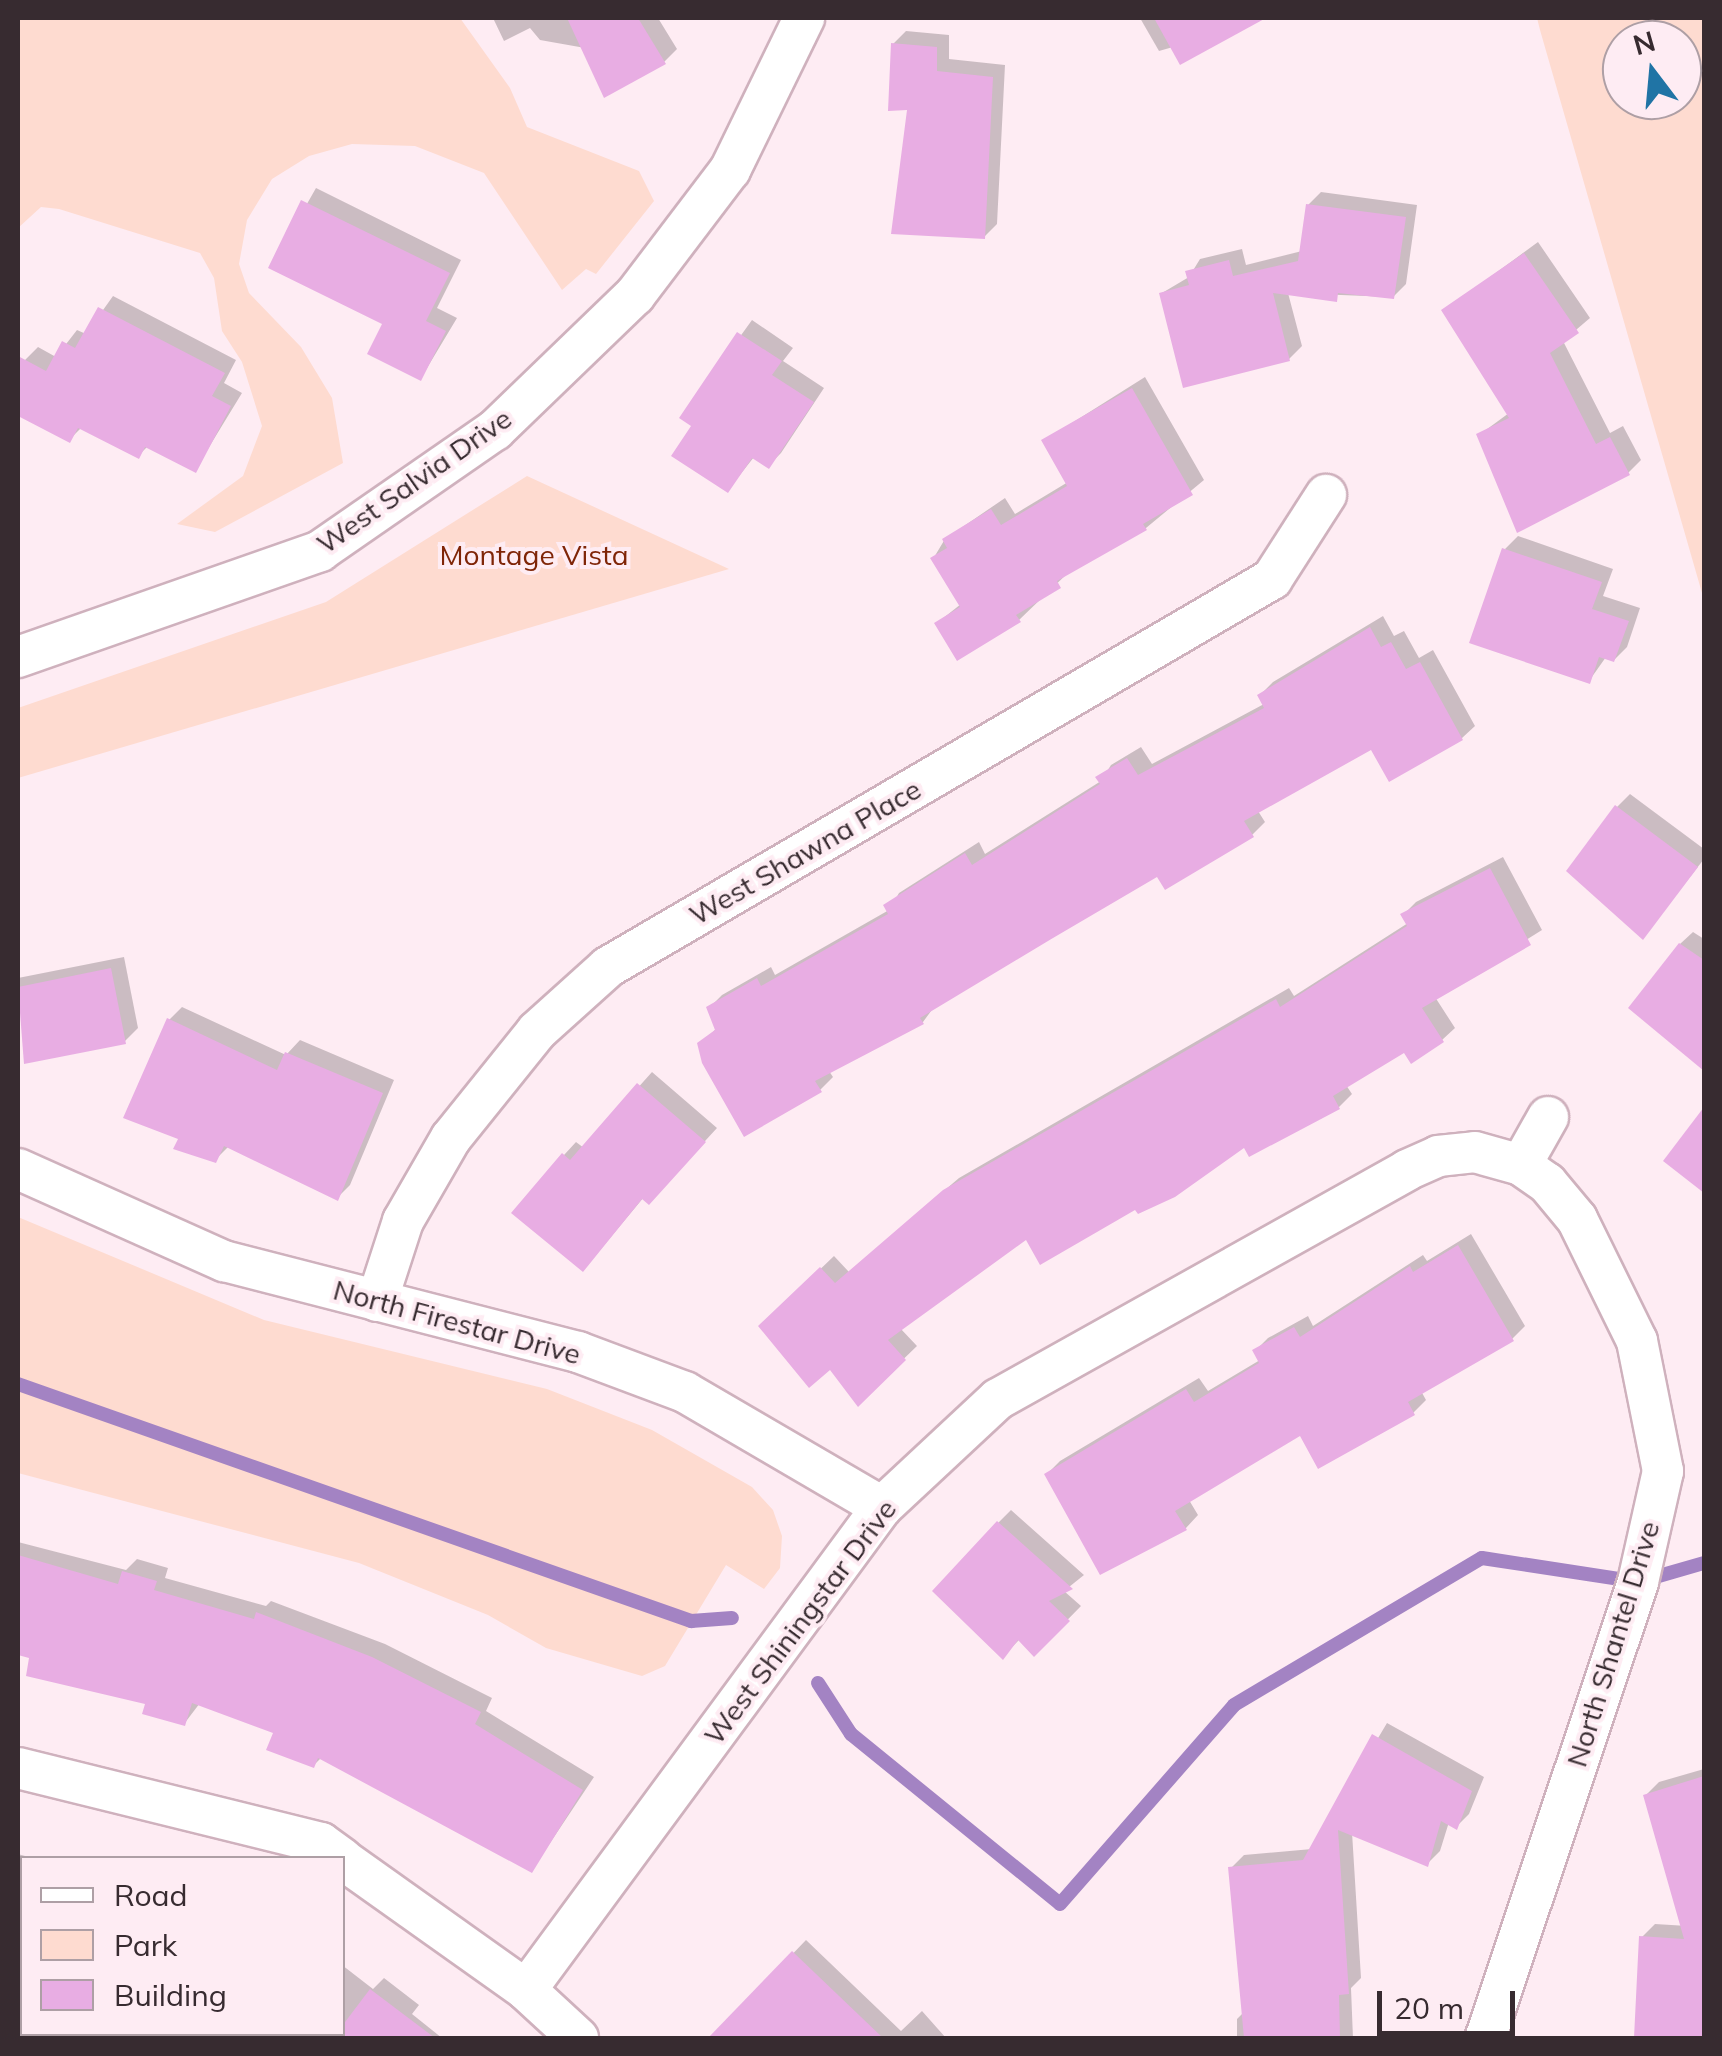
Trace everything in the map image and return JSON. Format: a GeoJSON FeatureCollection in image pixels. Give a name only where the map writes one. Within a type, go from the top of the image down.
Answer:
{"type":"FeatureCollection","features":[{"type":"Feature","properties":{"kind":"street","name":"West Salvia Drive"},"geometry":{"type":"LineString","coordinates":[[18,657],[320,551],[496,430],[635,295],[730,170],[804,18]]}},
{"type":"Feature","properties":{"kind":"street","name":"West Shawna Place"},"geometry":{"type":"LineString","coordinates":[[377,1301],[403,1221],[450,1138],[537,1031],[608,967],[1272,579],[1326,495]]}},
{"type":"Feature","properties":{"kind":"street"},"geometry":{"type":"LineString","coordinates":[[1517,1163],[1548,1116]]}},
{"type":"Feature","properties":{"kind":"street","name":"West Shiningstar Drive"},"geometry":{"type":"LineString","coordinates":[[526,1990],[882,1507],[998,1399],[1407,1170],[1438,1156],[1475,1152],[1517,1163]]}},
{"type":"Feature","properties":{"kind":"street","name":"North Shantel Drive"},"geometry":{"type":"LineString","coordinates":[[1485,2038],[1638,1582],[1662,1470],[1637,1341],[1577,1219],[1547,1183],[1517,1163]]}},
{"type":"Feature","properties":{"kind":"street","name":"North Firestar Drive"},"geometry":{"type":"LineString","coordinates":[[18,1169],[224,1261],[578,1352],[685,1392],[882,1507]]}},
{"type":"Feature","properties":{"kind":"street"},"geometry":{"type":"LineString","coordinates":[[18,1768],[321,1844],[338,1856]]}},
{"type":"Feature","properties":{"kind":"street"},"geometry":{"type":"LineString","coordinates":[[345,1861],[526,1990],[578,2038]]}},
{"type":"Feature","properties":{"kind":"green space"},"geometry":{"type":"Polygon","coordinates":[[[18,18],[460,18],[510,88],[527,127],[639,171],[654,201],[596,274],[586,269],[562,290],[484,173],[415,146],[352,144],[309,156],[272,179],[247,220],[239,264],[249,293],[301,347],[332,398],[343,463],[215,532],[177,524],[243,476],[262,426],[242,362],[222,331],[214,278],[200,253],[59,209],[41,207],[18,228],[18,18]]]}},
{"type":"Feature","properties":{"kind":"green space"},"geometry":{"type":"Polygon","coordinates":[[[1537,18],[1704,18],[1704,600],[1537,18]]]}},
{"type":"Feature","properties":{"kind":"green space","name":"Montage Vista"},"geometry":{"type":"Polygon","coordinates":[[[527,476],[729,569],[18,778],[18,708],[326,602],[527,476]]]}},
{"type":"Feature","properties":{"kind":"green space"},"geometry":{"type":"Polygon","coordinates":[[[18,1217],[264,1320],[547,1389],[652,1430],[752,1487],[773,1510],[782,1536],[780,1568],[764,1589],[726,1565],[665,1666],[642,1676],[546,1648],[488,1615],[359,1563],[18,1473],[18,1217]]]}},
{"type":"Feature","properties":{"kind":"green space"},"geometry":{"type":"Polygon","coordinates":[[[18,1997],[20,2036],[124,2038],[18,2038],[18,1997]]]}},
{"type":"Feature","properties":{"kind":"building"},"geometry":{"type":"Polygon","coordinates":[[[567,18],[638,18],[666,64],[604,98],[567,18]]]}},
{"type":"Feature","properties":{"kind":"building"},"geometry":{"type":"Polygon","coordinates":[[[1154,18],[1266,18],[1180,65],[1154,18]]]}},
{"type":"Feature","properties":{"kind":"building"},"geometry":{"type":"Polygon","coordinates":[[[891,43],[937,47],[937,71],[993,77],[985,239],[891,234],[907,110],[888,111],[891,43]]]}},
{"type":"Feature","properties":{"kind":"building"},"geometry":{"type":"Polygon","coordinates":[[[301,200],[450,273],[426,321],[446,331],[421,381],[367,354],[382,324],[268,268],[301,200]]]}},
{"type":"Feature","properties":{"kind":"building"},"geometry":{"type":"Polygon","coordinates":[[[1306,204],[1406,217],[1394,299],[1338,293],[1337,302],[1273,293],[1290,361],[1183,388],[1159,293],[1189,285],[1185,271],[1229,260],[1233,276],[1298,261],[1306,204]]]}},
{"type":"Feature","properties":{"kind":"building"},"geometry":{"type":"Polygon","coordinates":[[[1524,253],[1579,333],[1550,353],[1596,444],[1610,437],[1630,475],[1517,533],[1476,434],[1509,418],[1441,310],[1524,253]]]}},
{"type":"Feature","properties":{"kind":"building"},"geometry":{"type":"Polygon","coordinates":[[[98,307],[225,373],[212,396],[231,406],[196,473],[145,447],[139,459],[78,428],[70,443],[18,416],[18,356],[46,371],[62,341],[75,348],[98,307]]]}},
{"type":"Feature","properties":{"kind":"building"},"geometry":{"type":"Polygon","coordinates":[[[737,332],[782,361],[772,375],[814,402],[769,469],[752,458],[728,493],[671,456],[691,426],[679,418],[737,332]]]}},
{"type":"Feature","properties":{"kind":"building"},"geometry":{"type":"Polygon","coordinates":[[[1132,388],[1193,495],[1143,524],[1147,530],[1057,581],[1061,588],[1016,615],[1021,622],[957,661],[934,623],[960,607],[930,558],[947,548],[942,539],[991,509],[1001,525],[1067,486],[1041,440],[1132,388]]]}},
{"type":"Feature","properties":{"kind":"building"},"geometry":{"type":"Polygon","coordinates":[[[1502,548],[1602,582],[1592,609],[1629,621],[1614,662],[1599,657],[1590,684],[1469,643],[1502,548]]]}},
{"type":"Feature","properties":{"kind":"building"},"geometry":{"type":"Polygon","coordinates":[[[1370,627],[1381,647],[1391,642],[1406,669],[1420,662],[1463,740],[1389,782],[1371,750],[1244,821],[1254,837],[1165,890],[1157,877],[1053,938],[920,1018],[924,1024],[815,1081],[822,1092],[744,1137],[702,1063],[697,1043],[715,1030],[706,1007],[757,978],[761,986],[888,914],[883,905],[965,853],[972,865],[1100,784],[1095,777],[1127,758],[1138,775],[1264,708],[1257,695],[1370,627]]]}},
{"type":"Feature","properties":{"kind":"building"},"geometry":{"type":"Polygon","coordinates":[[[1615,805],[1698,867],[1643,940],[1566,871],[1615,805]]]}},
{"type":"Feature","properties":{"kind":"building"},"geometry":{"type":"Polygon","coordinates":[[[1490,868],[1531,945],[1422,1008],[1444,1042],[1411,1064],[1404,1053],[1333,1096],[1340,1109],[1249,1157],[1244,1148],[1175,1197],[1138,1214],[1135,1210],[1040,1265],[1026,1240],[888,1340],[906,1360],[858,1407],[830,1370],[809,1388],[758,1326],[820,1267],[835,1283],[943,1190],[1276,999],[1280,1007],[1407,926],[1400,914],[1490,868]]]}},
{"type":"Feature","properties":{"kind":"building"},"geometry":{"type":"Polygon","coordinates":[[[1679,943],[1704,960],[1704,1071],[1628,1008],[1679,943]]]}},
{"type":"Feature","properties":{"kind":"building"},"geometry":{"type":"Polygon","coordinates":[[[111,968],[126,1044],[24,1064],[18,987],[111,968]]]}},
{"type":"Feature","properties":{"kind":"building"},"geometry":{"type":"Polygon","coordinates":[[[167,1018],[277,1070],[285,1052],[383,1093],[338,1201],[224,1146],[216,1163],[173,1149],[178,1139],[123,1118],[167,1018]]]}},
{"type":"Feature","properties":{"kind":"building"},"geometry":{"type":"Polygon","coordinates":[[[637,1083],[706,1142],[649,1205],[642,1199],[583,1272],[511,1213],[562,1153],[570,1160],[637,1083]]]}},
{"type":"Feature","properties":{"kind":"building"},"geometry":{"type":"Polygon","coordinates":[[[1704,1107],[1704,1193],[1663,1161],[1704,1107]]]}},
{"type":"Feature","properties":{"kind":"building"},"geometry":{"type":"Polygon","coordinates":[[[1458,1245],[1514,1341],[1408,1402],[1415,1415],[1318,1469],[1300,1436],[1175,1511],[1187,1530],[1100,1575],[1044,1474],[1186,1389],[1194,1402],[1259,1363],[1252,1350],[1294,1327],[1300,1337],[1410,1266],[1413,1272],[1458,1245]]]}},
{"type":"Feature","properties":{"kind":"building"},"geometry":{"type":"Polygon","coordinates":[[[997,1521],[1073,1589],[1049,1601],[1070,1621],[1034,1657],[1018,1640],[1003,1660],[932,1591],[997,1521]]]}},
{"type":"Feature","properties":{"kind":"building"},"geometry":{"type":"Polygon","coordinates":[[[18,1555],[118,1584],[122,1571],[157,1581],[154,1590],[254,1619],[256,1612],[372,1657],[481,1712],[475,1724],[583,1790],[532,1873],[318,1758],[314,1768],[266,1750],[273,1733],[192,1703],[185,1726],[142,1714],[145,1704],[26,1676],[29,1658],[18,1655],[18,1555]]]}},
{"type":"Feature","properties":{"kind":"building"},"geometry":{"type":"Polygon","coordinates":[[[1372,1734],[1472,1791],[1457,1830],[1441,1821],[1428,1867],[1338,1830],[1349,1994],[1339,1995],[1340,2038],[1244,2038],[1228,1867],[1303,1860],[1372,1734]]]}},
{"type":"Feature","properties":{"kind":"building"},"geometry":{"type":"Polygon","coordinates":[[[1704,1776],[1704,2038],[1634,2038],[1639,1936],[1684,1939],[1643,1795],[1704,1776]]]}},
{"type":"Feature","properties":{"kind":"building"},"geometry":{"type":"Polygon","coordinates":[[[792,1951],[883,2038],[708,2038],[792,1951]]]}},
{"type":"Feature","properties":{"kind":"building"},"geometry":{"type":"Polygon","coordinates":[[[370,1989],[435,2038],[333,2038],[345,2036],[345,2022],[370,1989]]]}},
{"type":"Feature","properties":{"kind":"waterway"},"geometry":{"type":"LineString","coordinates":[[18,1384],[691,1621],[732,1618]]}},
{"type":"Feature","properties":{"kind":"waterway"},"geometry":{"type":"LineString","coordinates":[[818,1683],[851,1734],[1060,1904],[1234,1705],[1482,1558],[1638,1582],[1704,1563]]}}]}
